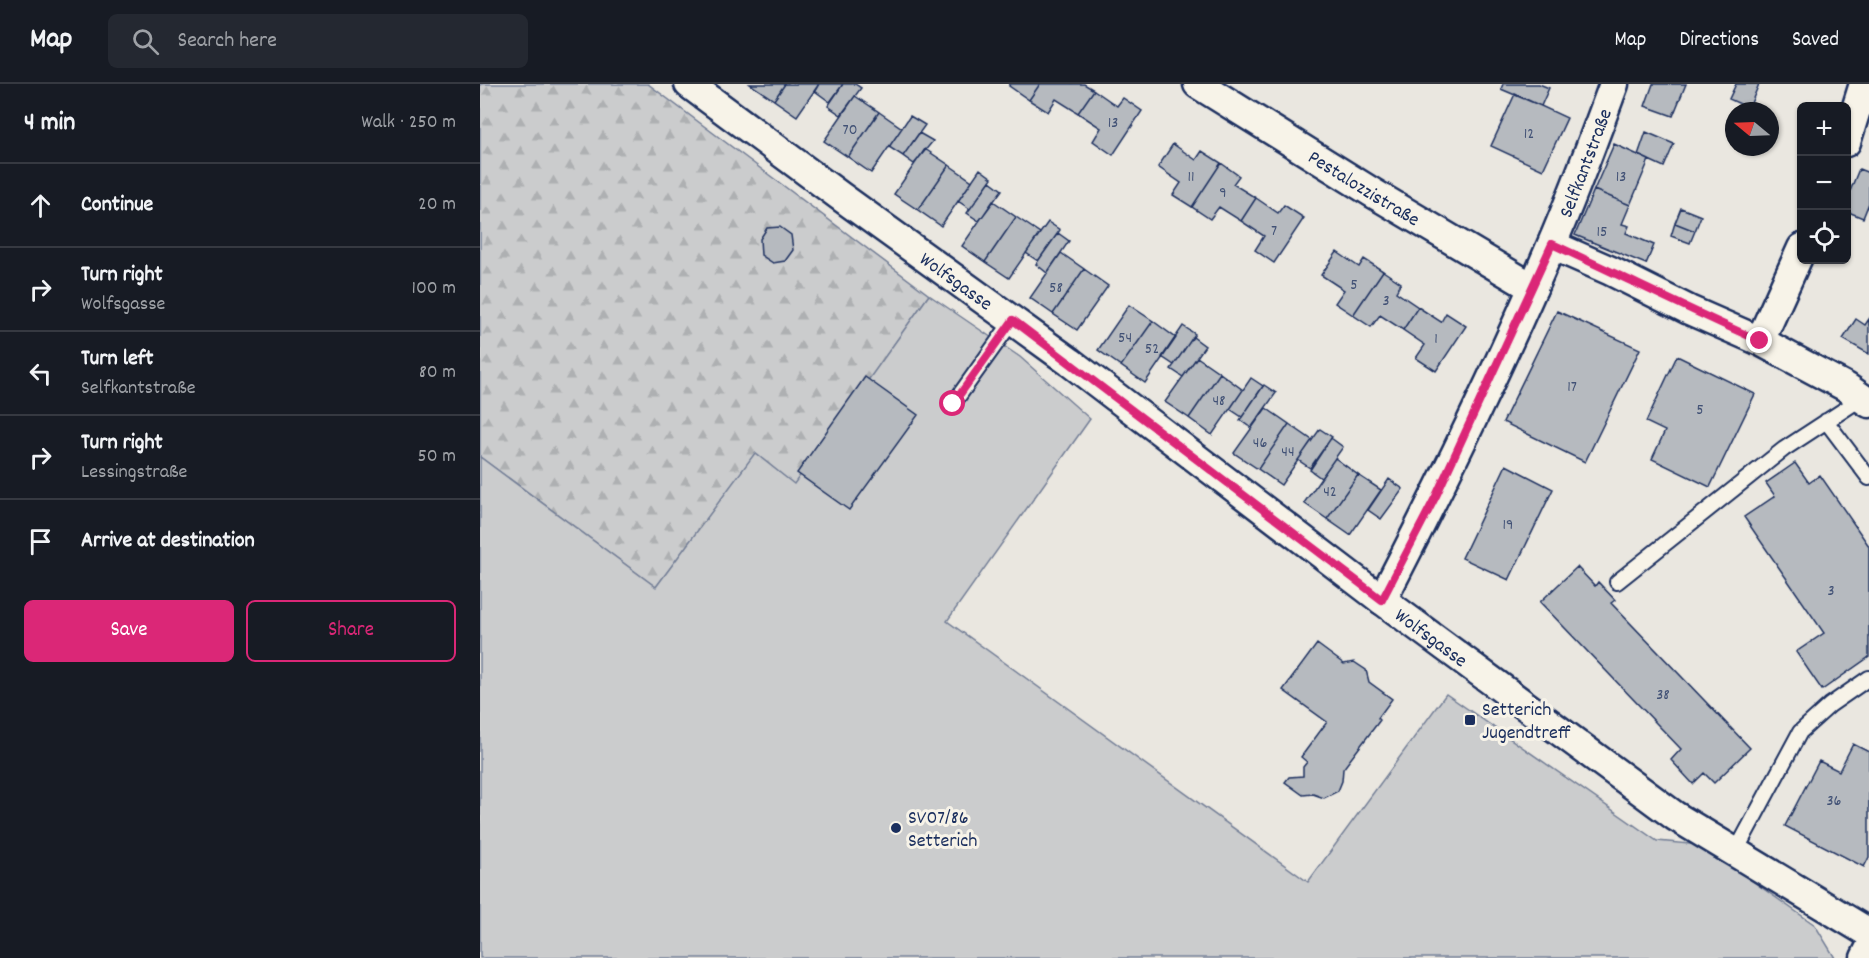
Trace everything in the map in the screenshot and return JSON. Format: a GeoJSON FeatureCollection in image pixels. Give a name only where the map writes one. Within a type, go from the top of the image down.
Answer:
{"type":"FeatureCollection","features":[{"type":"Feature","properties":{"kind":"street","name":"Wolfsgasse"},"geometry":{"type":"LineString","coordinates":[[689,84],[1013,320],[1382,600],[1675,816],[1869,933]]}},
{"type":"Feature","properties":{"kind":"street","name":"Pestalozzistraße"},"geometry":{"type":"LineString","coordinates":[[1198,84],[1233,94],[1372,193],[1533,288]]}},
{"type":"Feature","properties":{"kind":"street","name":"Selfkantstraße"},"geometry":{"type":"LineString","coordinates":[[1382,600],[1436,496],[1533,288],[1614,84]]}},
{"type":"Feature","properties":{"kind":"street"},"geometry":{"type":"LineString","coordinates":[[1851,126],[1864,84]]}},
{"type":"Feature","properties":{"kind":"street"},"geometry":{"type":"LineString","coordinates":[[1552,244],[1689,310],[1760,341],[1846,387],[1865,401]]}},
{"type":"Feature","properties":{"kind":"street"},"geometry":{"type":"LineString","coordinates":[[1760,341],[1797,259]]}},
{"type":"Feature","properties":{"kind":"street"},"geometry":{"type":"LineString","coordinates":[[1864,958],[1869,950]]}},
{"type":"Feature","properties":{"kind":"lane"},"geometry":{"type":"LineString","coordinates":[[953,404],[1013,320]]}},
{"type":"Feature","properties":{"kind":"lane"},"geometry":{"type":"LineString","coordinates":[[1617,582],[1784,449],[1826,421],[1865,401]]}},
{"type":"Feature","properties":{"kind":"lane"},"geometry":{"type":"LineString","coordinates":[[1826,421],[1869,478]]}},
{"type":"Feature","properties":{"kind":"lane"},"geometry":{"type":"LineString","coordinates":[[1735,853],[1800,732],[1830,705],[1869,678]]}},
{"type":"Feature","properties":{"kind":"green space"},"geometry":{"type":"Polygon","coordinates":[[[480,84],[648,84],[929,295],[794,485],[755,454],[656,587],[480,457],[480,84]]]}},
{"type":"Feature","properties":{"kind":"green space"},"geometry":{"type":"Polygon","coordinates":[[[929,295],[1020,357],[1090,419],[947,621],[1308,882],[1446,694],[1657,841],[1701,845],[1815,925],[1835,958],[480,958],[480,457],[656,587],[755,453],[794,484],[929,295]]]}},
{"type":"Feature","properties":{"kind":"building"},"geometry":{"type":"Polygon","coordinates":[[[750,84],[785,84],[774,100],[750,84]]]}},
{"type":"Feature","properties":{"kind":"building"},"geometry":{"type":"Polygon","coordinates":[[[785,84],[819,84],[797,116],[774,100],[785,84]]]}},
{"type":"Feature","properties":{"kind":"building"},"geometry":{"type":"Polygon","coordinates":[[[819,84],[843,84],[830,102],[815,91],[819,84]]]}},
{"type":"Feature","properties":{"kind":"building"},"geometry":{"type":"Polygon","coordinates":[[[843,84],[855,84],[861,88],[841,115],[828,106],[843,84]]]}},
{"type":"Feature","properties":{"kind":"building"},"geometry":{"type":"Polygon","coordinates":[[[1010,84],[1040,84],[1029,100],[1009,86],[1010,84]]]}},
{"type":"Feature","properties":{"kind":"building"},"geometry":{"type":"Polygon","coordinates":[[[1040,84],[1084,84],[1094,90],[1078,113],[1056,99],[1048,112],[1029,100],[1040,84]]]}},
{"type":"Feature","properties":{"kind":"building"},"geometry":{"type":"Polygon","coordinates":[[[1503,84],[1539,84],[1549,88],[1541,106],[1501,89],[1503,84]]]}},
{"type":"Feature","properties":{"kind":"building"},"geometry":{"type":"Polygon","coordinates":[[[1653,84],[1686,84],[1673,116],[1645,106],[1653,84]]]}},
{"type":"Feature","properties":{"kind":"building"},"geometry":{"type":"Polygon","coordinates":[[[1736,84],[1759,84],[1752,102],[1736,102],[1729,99],[1736,84]]]}},
{"type":"Feature","properties":{"kind":"building"},"geometry":{"type":"Polygon","coordinates":[[[1094,90],[1117,106],[1123,98],[1142,111],[1113,155],[1093,141],[1101,128],[1078,113],[1094,90]]]}},
{"type":"Feature","properties":{"kind":"building"},"geometry":{"type":"Polygon","coordinates":[[[1515,94],[1567,118],[1543,170],[1491,146],[1515,94]]]}},
{"type":"Feature","properties":{"kind":"building"},"geometry":{"type":"Polygon","coordinates":[[[855,96],[879,112],[848,157],[824,141],[855,96]]]}},
{"type":"Feature","properties":{"kind":"building"},"geometry":{"type":"Polygon","coordinates":[[[879,112],[902,128],[871,173],[848,157],[879,112]]]}},
{"type":"Feature","properties":{"kind":"building"},"geometry":{"type":"Polygon","coordinates":[[[910,116],[925,125],[903,156],[889,147],[910,116]]]}},
{"type":"Feature","properties":{"kind":"building"},"geometry":{"type":"Polygon","coordinates":[[[1646,132],[1674,144],[1664,167],[1638,155],[1646,132]]]}},
{"type":"Feature","properties":{"kind":"building"},"geometry":{"type":"Polygon","coordinates":[[[919,133],[933,141],[914,164],[903,156],[919,133]]]}},
{"type":"Feature","properties":{"kind":"building"},"geometry":{"type":"Polygon","coordinates":[[[1173,144],[1196,160],[1202,151],[1221,163],[1192,207],[1173,195],[1181,183],[1158,167],[1173,144]]]}},
{"type":"Feature","properties":{"kind":"building"},"geometry":{"type":"Polygon","coordinates":[[[1614,144],[1649,160],[1630,205],[1594,190],[1614,144]]]}},
{"type":"Feature","properties":{"kind":"building"},"geometry":{"type":"Polygon","coordinates":[[[925,149],[949,165],[918,210],[894,194],[925,149]]]}},
{"type":"Feature","properties":{"kind":"building"},"geometry":{"type":"Polygon","coordinates":[[[1221,163],[1239,176],[1233,184],[1256,198],[1241,221],[1219,207],[1210,219],[1192,207],[1221,163]]]}},
{"type":"Feature","properties":{"kind":"building"},"geometry":{"type":"Polygon","coordinates":[[[949,165],[972,181],[941,226],[918,210],[949,165]]]}},
{"type":"Feature","properties":{"kind":"building"},"geometry":{"type":"Polygon","coordinates":[[[980,169],[992,178],[970,209],[958,201],[980,169]]]}},
{"type":"Feature","properties":{"kind":"building"},"geometry":{"type":"Polygon","coordinates":[[[1859,169],[1869,173],[1869,203],[1863,218],[1851,213],[1851,189],[1859,169]]]}},
{"type":"Feature","properties":{"kind":"building"},"geometry":{"type":"Polygon","coordinates":[[[990,181],[1002,190],[979,221],[967,213],[990,181]]]}},
{"type":"Feature","properties":{"kind":"building"},"geometry":{"type":"Polygon","coordinates":[[[1594,190],[1630,205],[1622,224],[1629,226],[1626,233],[1654,245],[1646,264],[1575,235],[1594,190]]]}},
{"type":"Feature","properties":{"kind":"building"},"geometry":{"type":"Polygon","coordinates":[[[1256,198],[1278,213],[1284,205],[1304,218],[1274,263],[1255,250],[1264,236],[1241,221],[1256,198]]]}},
{"type":"Feature","properties":{"kind":"building"},"geometry":{"type":"Polygon","coordinates":[[[993,201],[1016,217],[985,262],[962,246],[993,201]]]}},
{"type":"Feature","properties":{"kind":"building"},"geometry":{"type":"Polygon","coordinates":[[[1681,208],[1701,216],[1695,231],[1675,223],[1681,208]]]}},
{"type":"Feature","properties":{"kind":"building"},"geometry":{"type":"Polygon","coordinates":[[[1016,217],[1040,233],[1009,278],[985,262],[1016,217]]]}},
{"type":"Feature","properties":{"kind":"building"},"geometry":{"type":"Polygon","coordinates":[[[1048,222],[1060,230],[1038,261],[1026,253],[1048,222]]]}},
{"type":"Feature","properties":{"kind":"building"},"geometry":{"type":"Polygon","coordinates":[[[1675,223],[1695,231],[1690,243],[1671,236],[1675,223]]]}},
{"type":"Feature","properties":{"kind":"building"},"geometry":{"type":"Polygon","coordinates":[[[780,227],[791,235],[793,250],[785,261],[773,263],[761,255],[760,239],[767,228],[780,227]]]}},
{"type":"Feature","properties":{"kind":"building"},"geometry":{"type":"Polygon","coordinates":[[[1058,233],[1069,241],[1047,273],[1036,264],[1058,233]]]}},
{"type":"Feature","properties":{"kind":"building"},"geometry":{"type":"Polygon","coordinates":[[[1337,252],[1359,267],[1364,259],[1383,271],[1353,315],[1335,303],[1344,290],[1321,275],[1337,252]]]}},
{"type":"Feature","properties":{"kind":"building"},"geometry":{"type":"Polygon","coordinates":[[[1061,253],[1084,269],[1053,314],[1030,298],[1061,253]]]}},
{"type":"Feature","properties":{"kind":"building"},"geometry":{"type":"Polygon","coordinates":[[[1084,269],[1108,286],[1077,330],[1053,314],[1084,269]]]}},
{"type":"Feature","properties":{"kind":"building"},"geometry":{"type":"Polygon","coordinates":[[[1383,271],[1401,283],[1396,292],[1418,307],[1403,330],[1380,315],[1371,327],[1353,315],[1383,271]]]}},
{"type":"Feature","properties":{"kind":"building"},"geometry":{"type":"Polygon","coordinates":[[[1129,305],[1153,321],[1121,366],[1098,350],[1129,305]]]}},
{"type":"Feature","properties":{"kind":"building"},"geometry":{"type":"Polygon","coordinates":[[[1418,307],[1441,322],[1446,313],[1466,326],[1436,371],[1416,358],[1425,345],[1403,330],[1418,307]]]}},
{"type":"Feature","properties":{"kind":"building"},"geometry":{"type":"Polygon","coordinates":[[[1557,311],[1640,349],[1585,462],[1503,422],[1557,311]]]}},
{"type":"Feature","properties":{"kind":"building"},"geometry":{"type":"Polygon","coordinates":[[[1856,319],[1865,325],[1869,319],[1869,354],[1843,339],[1856,319]]]}},
{"type":"Feature","properties":{"kind":"building"},"geometry":{"type":"Polygon","coordinates":[[[1153,321],[1176,338],[1145,383],[1121,366],[1153,321]]]}},
{"type":"Feature","properties":{"kind":"building"},"geometry":{"type":"Polygon","coordinates":[[[1183,326],[1195,334],[1174,365],[1162,357],[1183,326]]]}},
{"type":"Feature","properties":{"kind":"building"},"geometry":{"type":"Polygon","coordinates":[[[1193,337],[1205,346],[1183,377],[1171,369],[1193,337]]]}},
{"type":"Feature","properties":{"kind":"building"},"geometry":{"type":"Polygon","coordinates":[[[1677,356],[1755,394],[1710,487],[1652,459],[1665,431],[1646,422],[1677,356]]]}},
{"type":"Feature","properties":{"kind":"building"},"geometry":{"type":"Polygon","coordinates":[[[1197,357],[1220,373],[1189,418],[1165,402],[1197,357]]]}},
{"type":"Feature","properties":{"kind":"building"},"geometry":{"type":"Polygon","coordinates":[[[1220,373],[1243,390],[1212,435],[1189,418],[1220,373]]]}},
{"type":"Feature","properties":{"kind":"building"},"geometry":{"type":"Polygon","coordinates":[[[865,377],[918,415],[849,510],[797,473],[865,377]]]}},
{"type":"Feature","properties":{"kind":"building"},"geometry":{"type":"Polygon","coordinates":[[[1251,378],[1263,386],[1242,417],[1230,409],[1251,378]]]}},
{"type":"Feature","properties":{"kind":"building"},"geometry":{"type":"Polygon","coordinates":[[[1264,385],[1276,393],[1251,428],[1240,420],[1264,385]]]}},
{"type":"Feature","properties":{"kind":"building"},"geometry":{"type":"Polygon","coordinates":[[[1266,408],[1289,424],[1258,469],[1234,453],[1266,408]]]}},
{"type":"Feature","properties":{"kind":"building"},"geometry":{"type":"Polygon","coordinates":[[[1289,424],[1312,440],[1281,485],[1258,469],[1289,424]]]}},
{"type":"Feature","properties":{"kind":"building"},"geometry":{"type":"Polygon","coordinates":[[[1320,429],[1332,437],[1310,468],[1298,460],[1320,429]]]}},
{"type":"Feature","properties":{"kind":"building"},"geometry":{"type":"Polygon","coordinates":[[[1331,438],[1343,447],[1321,478],[1310,470],[1331,438]]]}},
{"type":"Feature","properties":{"kind":"building"},"geometry":{"type":"Polygon","coordinates":[[[1335,458],[1358,475],[1327,519],[1304,503],[1335,458]]]}},
{"type":"Feature","properties":{"kind":"building"},"geometry":{"type":"Polygon","coordinates":[[[1795,463],[1809,483],[1820,475],[1869,546],[1869,657],[1822,690],[1796,652],[1824,633],[1744,517],[1775,496],[1766,483],[1795,463]]]}},
{"type":"Feature","properties":{"kind":"building"},"geometry":{"type":"Polygon","coordinates":[[[1506,465],[1553,489],[1509,580],[1462,558],[1506,465]]]}},
{"type":"Feature","properties":{"kind":"building"},"geometry":{"type":"Polygon","coordinates":[[[1358,475],[1381,490],[1350,535],[1327,519],[1358,475]]]}},
{"type":"Feature","properties":{"kind":"building"},"geometry":{"type":"Polygon","coordinates":[[[1389,479],[1403,489],[1381,519],[1368,510],[1389,479]]]}},
{"type":"Feature","properties":{"kind":"building"},"geometry":{"type":"Polygon","coordinates":[[[1577,567],[1595,586],[1598,582],[1615,600],[1611,603],[1750,748],[1714,783],[1704,773],[1693,784],[1671,760],[1681,749],[1540,602],[1577,567]]]}},
{"type":"Feature","properties":{"kind":"building"},"geometry":{"type":"Polygon","coordinates":[[[1317,644],[1344,664],[1354,662],[1366,670],[1369,682],[1392,699],[1378,718],[1380,720],[1343,769],[1338,791],[1324,798],[1313,794],[1303,795],[1285,782],[1289,777],[1303,776],[1303,767],[1307,762],[1301,757],[1327,722],[1283,690],[1317,644]]]}},
{"type":"Feature","properties":{"kind":"building"},"geometry":{"type":"Polygon","coordinates":[[[1853,744],[1869,752],[1869,857],[1864,867],[1785,826],[1819,761],[1839,771],[1853,744]]]}},
{"type":"Feature","properties":{"kind":"place","name":"Setterich Jugendtreff"},"geometry":{"type":"Point","coordinates":[1470,720]}},
{"type":"Feature","properties":{"kind":"place","name":"SV07/86 Setterich"},"geometry":{"type":"Point","coordinates":[896,828]}},
{"type":"Feature","properties":{"kind":"route"},"geometry":{"type":"LineString","coordinates":[[953,404],[1013,320],[1382,600],[1436,496],[1552,244],[1689,310],[1760,341]]}}]}
